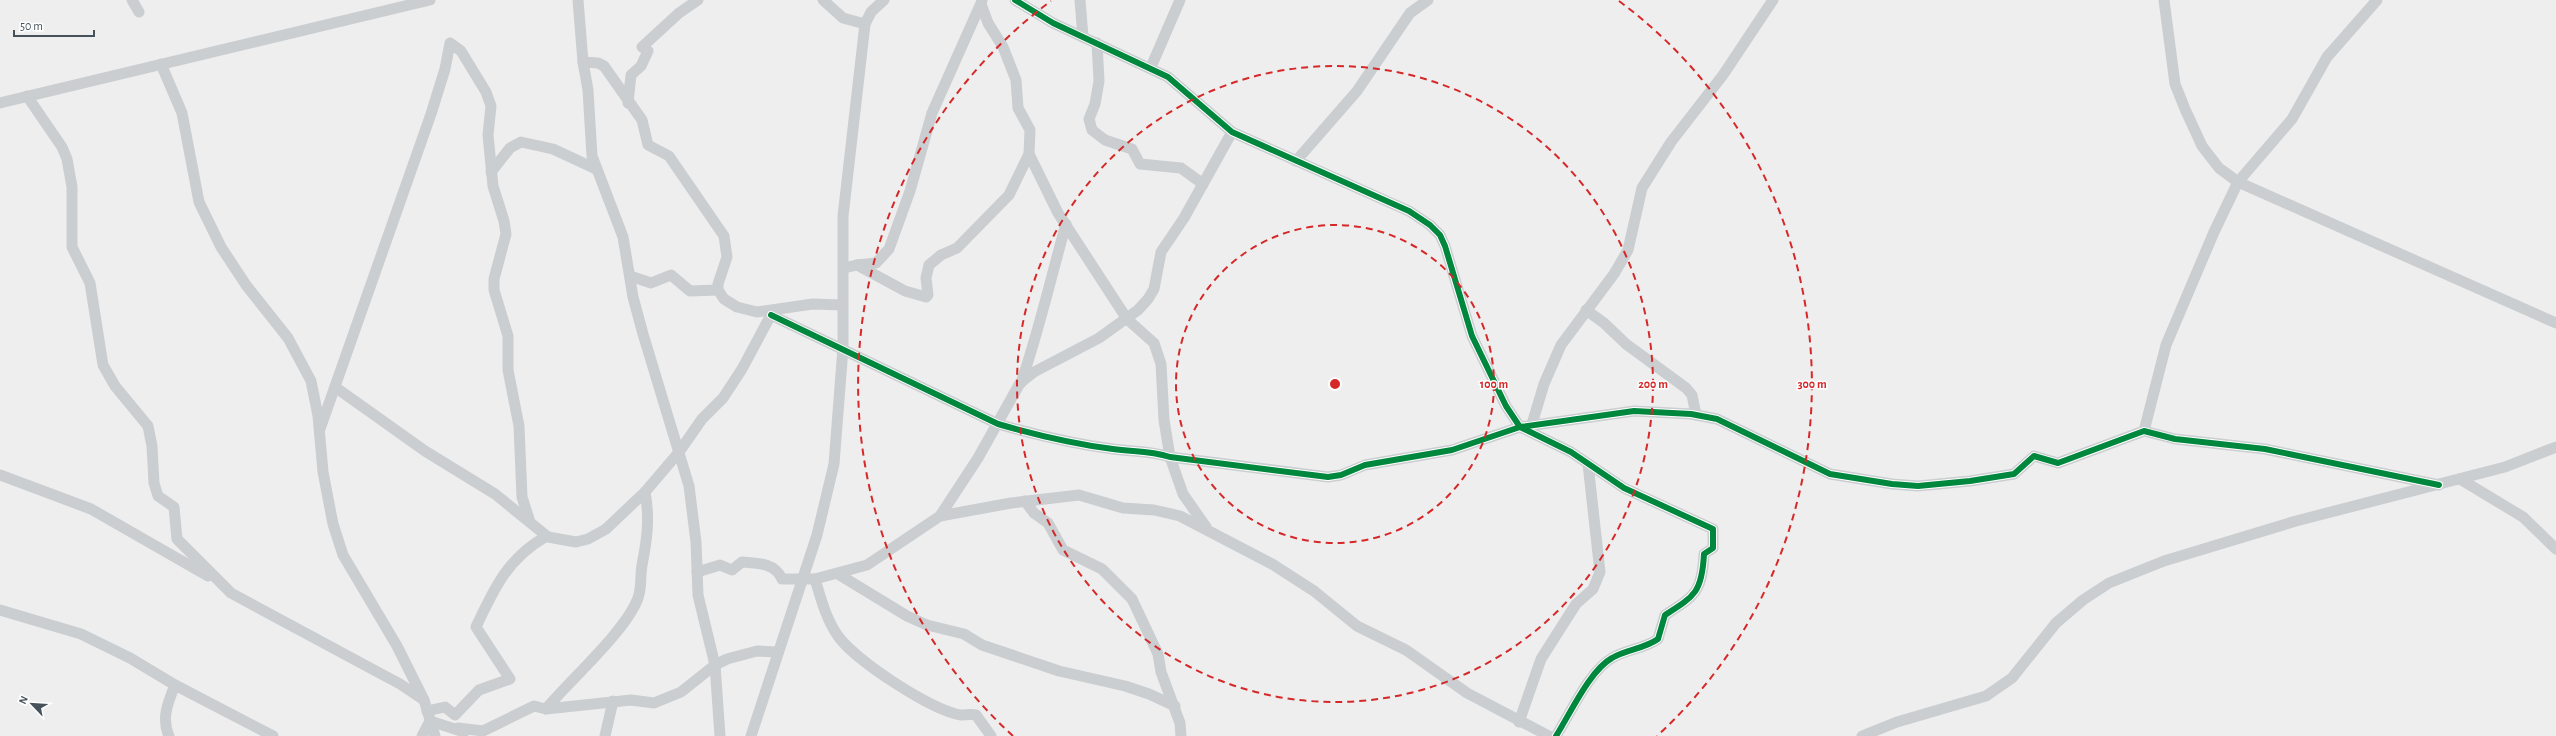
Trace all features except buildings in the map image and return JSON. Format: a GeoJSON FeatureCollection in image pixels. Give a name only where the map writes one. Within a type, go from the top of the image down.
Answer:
{"type":"FeatureCollection","features":[{"type":"Feature","properties":{"kind":"street"},"geometry":{"type":"LineString","coordinates":[[132,0],[139,12],[140,0]]}},
{"type":"Feature","properties":{"kind":"street"},"geometry":{"type":"LineString","coordinates":[[0,103],[430,0]]}},
{"type":"Feature","properties":{"kind":"street"},"geometry":{"type":"LineString","coordinates":[[578,0],[583,62],[588,90],[591,142],[596,169],[623,237],[630,276],[655,378],[689,486],[698,595],[702,618],[715,665],[720,736]]}},
{"type":"Feature","properties":{"kind":"street"},"geometry":{"type":"LineString","coordinates":[[628,103],[631,75],[641,66],[648,51],[642,47],[679,13],[698,0]]}},
{"type":"Feature","properties":{"kind":"street"},"geometry":{"type":"LineString","coordinates":[[823,0],[843,18],[865,24]]}},
{"type":"Feature","properties":{"kind":"street"},"geometry":{"type":"LineString","coordinates":[[751,736],[777,652],[804,579],[834,464],[842,348],[844,268],[843,216],[865,24],[871,12],[884,0]]}},
{"type":"Feature","properties":{"kind":"street"},"geometry":{"type":"LineString","coordinates":[[1015,0],[1053,23],[1150,67],[1168,77],[1232,132],[1409,211],[1430,225],[1440,235],[1445,246],[1472,336],[1506,406],[1520,427],[1571,452],[1624,488],[1713,529],[1713,548],[1704,554],[1700,583],[1691,599],[1665,615],[1658,640],[1648,647],[1611,658],[1599,670],[1556,736]]}},
{"type":"Feature","properties":{"kind":"street"},"geometry":{"type":"LineString","coordinates":[[1080,0],[1083,37]]}},
{"type":"Feature","properties":{"kind":"street"},"geometry":{"type":"LineString","coordinates":[[1150,67],[1180,0]]}},
{"type":"Feature","properties":{"kind":"street"},"geometry":{"type":"LineString","coordinates":[[1296,161],[1357,91],[1410,13],[1428,0]]}},
{"type":"Feature","properties":{"kind":"street"},"geometry":{"type":"LineString","coordinates":[[1532,424],[1550,367],[1561,345],[1614,274],[1628,250],[1634,230],[1638,199],[1656,164],[1723,75],[1773,0]]}},
{"type":"Feature","properties":{"kind":"street"},"geometry":{"type":"LineString","coordinates":[[2164,0],[2175,84],[2202,146],[2219,168],[2238,182],[2556,323]]}},
{"type":"Feature","properties":{"kind":"street"},"geometry":{"type":"LineString","coordinates":[[2144,431],[2166,345],[2214,232],[2238,182],[2292,119],[2327,57],[2377,0]]}},
{"type":"Feature","properties":{"kind":"street"},"geometry":{"type":"LineString","coordinates":[[844,268],[876,263],[889,249],[910,191],[932,113],[982,2]]}},
{"type":"Feature","properties":{"kind":"street"},"geometry":{"type":"LineString","coordinates":[[857,265],[905,291],[926,298],[928,295],[926,278],[929,265],[941,255],[957,248],[1010,195],[1029,154],[1030,130],[1018,108],[1016,80],[982,2]]}},
{"type":"Feature","properties":{"kind":"street"},"geometry":{"type":"LineString","coordinates":[[320,429],[431,114],[450,43],[461,51],[489,99],[488,134],[491,172],[493,186],[504,221],[506,234],[494,279],[494,290],[508,336],[508,370],[519,426],[522,497],[529,519]]}},
{"type":"Feature","properties":{"kind":"street"},"geometry":{"type":"LineString","coordinates":[[1097,43],[1099,81],[1096,104],[1089,119],[1092,130],[1105,140],[1132,149],[1140,164],[1181,168],[1203,184]]}},
{"type":"Feature","properties":{"kind":"street"},"geometry":{"type":"LineString","coordinates":[[583,62],[598,63],[604,66],[628,103],[642,120],[648,145],[669,156],[724,236],[727,257],[719,277],[718,290],[724,299],[737,307],[757,312],[772,313],[813,304],[842,305]]}},
{"type":"Feature","properties":{"kind":"street"},"geometry":{"type":"LineString","coordinates":[[161,64],[182,113],[199,202],[222,247],[246,285],[288,338],[311,381],[320,429],[323,472],[333,524],[343,555],[397,646],[427,711],[435,736]]}},
{"type":"Feature","properties":{"kind":"street"},"geometry":{"type":"LineString","coordinates":[[27,96],[62,148],[68,165],[72,187],[72,247],[90,283],[102,365],[114,386],[148,426],[152,446],[154,483],[158,496],[174,507],[177,539],[231,593],[400,684],[427,711],[471,736]]}},
{"type":"Feature","properties":{"kind":"street"},"geometry":{"type":"LineString","coordinates":[[1020,383],[1034,372],[1099,338],[1127,319],[1148,299],[1156,282],[1161,252],[1203,184],[1232,132]]}},
{"type":"Feature","properties":{"kind":"street"},"geometry":{"type":"LineString","coordinates":[[491,172],[510,148],[521,142],[553,149],[596,169]]}},
{"type":"Feature","properties":{"kind":"street"},"geometry":{"type":"LineString","coordinates":[[1029,154],[1066,224],[1127,319],[1154,344],[1161,364],[1164,420],[1170,457],[1183,494],[1206,528]]}},
{"type":"Feature","properties":{"kind":"street"},"geometry":{"type":"LineString","coordinates":[[697,572],[720,566],[732,570],[742,562],[765,564],[779,572],[782,579],[815,579],[838,574],[867,565],[940,516],[952,501],[998,424],[1020,383],[1037,338],[1044,302],[1066,224]]}},
{"type":"Feature","properties":{"kind":"street"},"geometry":{"type":"LineString","coordinates":[[630,276],[652,282],[671,275],[690,291],[718,290]]}},
{"type":"Feature","properties":{"kind":"street"},"geometry":{"type":"LineString","coordinates":[[1586,310],[1595,315],[1626,344],[1686,388],[1692,395],[1696,415]]}},
{"type":"Feature","properties":{"kind":"street"},"geometry":{"type":"LineString","coordinates":[[335,387],[425,451],[476,481],[529,519],[535,527],[548,537],[568,542],[583,541],[606,528],[645,492],[679,452],[695,428],[723,398],[736,379],[772,313]]}},
{"type":"Feature","properties":{"kind":"street"},"geometry":{"type":"LineString","coordinates":[[772,313],[886,372],[998,424],[1065,441],[1115,450],[1152,451],[1170,457],[1328,477],[1342,475],[1365,465],[1452,450],[1532,424],[1634,411],[1696,415],[1716,419],[1743,430],[1803,462],[1830,474],[1847,478],[1918,486],[1970,481],[2014,474],[2034,456],[2058,463],[2144,431],[2175,439],[2265,450],[2439,485]]}},
{"type":"Feature","properties":{"kind":"street"},"geometry":{"type":"LineString","coordinates":[[1862,736],[1897,722],[1986,696],[2012,678],[2056,623],[2083,600],[2109,583],[2164,561],[2296,521],[2505,467],[2556,447]]}},
{"type":"Feature","properties":{"kind":"street"},"geometry":{"type":"LineString","coordinates":[[1519,722],[1541,659],[1576,604],[1593,589],[1600,572],[1588,464]]}},
{"type":"Feature","properties":{"kind":"street"},"geometry":{"type":"LineString","coordinates":[[0,475],[91,509],[221,583]]}},
{"type":"Feature","properties":{"kind":"street"},"geometry":{"type":"LineString","coordinates":[[2460,479],[2523,517],[2556,549]]}},
{"type":"Feature","properties":{"kind":"street"},"geometry":{"type":"LineString","coordinates":[[546,709],[615,632],[629,615],[637,599],[648,540],[649,510],[645,492]]}},
{"type":"Feature","properties":{"kind":"street"},"geometry":{"type":"LineString","coordinates":[[940,516],[1025,501],[1079,495],[1123,508],[1154,510],[1180,516],[1206,528],[1294,576],[1357,626],[1406,650],[1467,693],[1519,722],[1549,736]]}},
{"type":"Feature","properties":{"kind":"street"},"geometry":{"type":"LineString","coordinates":[[1025,501],[1034,513],[1048,524],[1063,550],[1102,569],[1116,580],[1132,599],[1156,649],[1162,668],[1161,672],[1175,706],[1182,736]]}},
{"type":"Feature","properties":{"kind":"street"},"geometry":{"type":"LineString","coordinates":[[427,711],[445,707],[455,715],[479,690],[510,679],[476,627],[506,571],[524,550],[545,537]]}},
{"type":"Feature","properties":{"kind":"street"},"geometry":{"type":"LineString","coordinates":[[838,574],[918,622],[964,634],[982,645],[1059,672],[1125,686],[1149,694],[1175,706]]}},
{"type":"Feature","properties":{"kind":"street"},"geometry":{"type":"LineString","coordinates":[[815,579],[831,624],[838,636],[861,659],[886,677],[939,706],[961,714],[976,715],[991,736]]}},
{"type":"Feature","properties":{"kind":"street"},"geometry":{"type":"LineString","coordinates":[[0,610],[81,634],[130,658],[174,685],[273,736]]}},
{"type":"Feature","properties":{"kind":"street"},"geometry":{"type":"LineString","coordinates":[[458,728],[483,730],[534,706],[546,709],[631,700],[654,703],[681,692],[715,665],[757,651],[777,652]]}},
{"type":"Feature","properties":{"kind":"street"},"geometry":{"type":"LineString","coordinates":[[167,734],[166,713],[174,685]]}},
{"type":"Feature","properties":{"kind":"street"},"geometry":{"type":"LineString","coordinates":[[605,736],[613,701]]}},
{"type":"Feature","properties":{"kind":"street"},"geometry":{"type":"LineString","coordinates":[[422,736],[427,711]]}},
{"type":"Feature","properties":{"kind":"cycle path"},"geometry":{"type":"LineString","coordinates":[[1015,0],[1053,23],[1168,77],[1232,132],[1409,211],[1430,225],[1440,235],[1445,246],[1472,336],[1506,406],[1520,427],[1571,452],[1624,488],[1713,529],[1713,548],[1704,554],[1701,577],[1695,592],[1683,603],[1665,615],[1658,639],[1647,645],[1612,658],[1596,672],[1581,693],[1556,736]]}},
{"type":"Feature","properties":{"kind":"cycle path"},"geometry":{"type":"LineString","coordinates":[[771,315],[998,424],[1084,445],[1148,452],[1170,457],[1328,477],[1341,475],[1365,465],[1452,450],[1520,427],[1634,411],[1691,414],[1717,419],[1830,474],[1892,484],[1918,486],[1970,481],[2014,474],[2034,456],[2058,463],[2144,431],[2175,439],[2265,449],[2439,485]]}}]}
